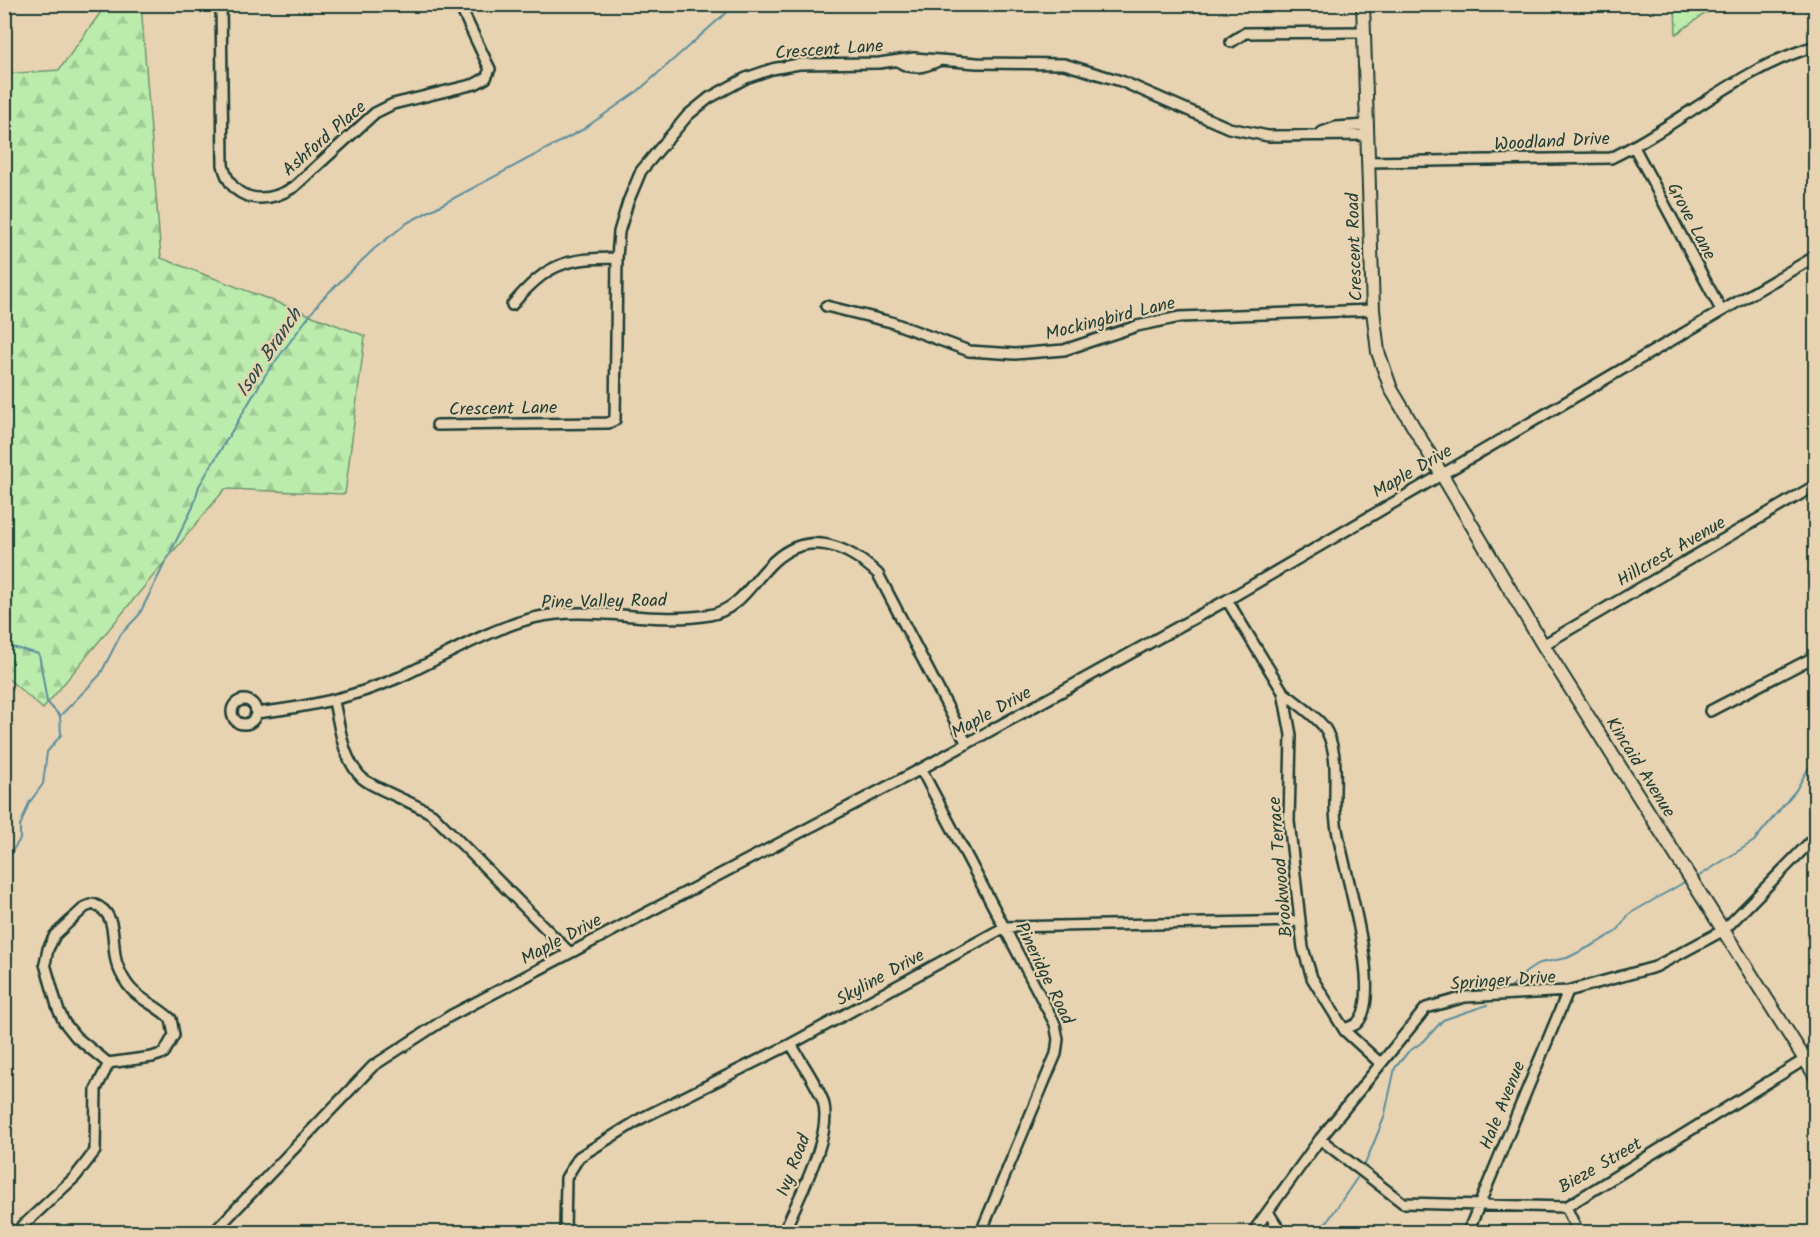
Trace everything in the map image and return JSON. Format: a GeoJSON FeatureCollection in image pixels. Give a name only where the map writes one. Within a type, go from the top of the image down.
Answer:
{"type":"FeatureCollection","features":[{"type":"Feature","properties":{"kind":"street","name":"Ashford Place"},"geometry":{"type":"LineString","coordinates":[[221,4],[222,153],[225,173],[243,194],[252,198],[271,198],[294,187],[375,112],[393,104],[475,84],[486,78],[490,69],[488,63],[459,4]]}},
{"type":"Feature","properties":{"kind":"street","name":"Crescent Road"},"geometry":{"type":"LineString","coordinates":[[1363,4],[1362,32],[1369,162],[1373,309],[1378,352],[1391,389],[1441,473]]}},
{"type":"Feature","properties":{"kind":"street"},"geometry":{"type":"LineString","coordinates":[[1231,42],[1245,33],[1362,32]]}},
{"type":"Feature","properties":{"kind":"street","name":"Woodland Drive"},"geometry":{"type":"LineString","coordinates":[[1369,162],[1611,158],[1634,147],[1750,71],[1790,53],[1815,46]]}},
{"type":"Feature","properties":{"kind":"street","name":"Crescent Lane"},"geometry":{"type":"LineString","coordinates":[[438,425],[608,423],[615,420],[619,232],[641,171],[688,115],[710,98],[746,78],[772,69],[799,64],[898,61],[914,58],[938,61],[1064,64],[1121,81],[1229,128],[1268,136],[1314,134],[1336,127],[1367,130]]}},
{"type":"Feature","properties":{"kind":"street","name":"Grove Lane"},"geometry":{"type":"LineString","coordinates":[[1634,147],[1721,310]]}},
{"type":"Feature","properties":{"kind":"street","name":"Maple Drive"},"geometry":{"type":"LineString","coordinates":[[214,1233],[373,1065],[450,1016],[921,769],[1227,600],[1815,256]]}},
{"type":"Feature","properties":{"kind":"street"},"geometry":{"type":"LineString","coordinates":[[512,305],[530,282],[545,270],[564,261],[617,258]]}},
{"type":"Feature","properties":{"kind":"street","name":"Mockingbird Lane"},"geometry":{"type":"LineString","coordinates":[[826,306],[891,322],[969,351],[1015,354],[1064,350],[1137,326],[1180,317],[1373,309]]}},
{"type":"Feature","properties":{"kind":"street","name":"Kincaid Avenue"},"geometry":{"type":"LineString","coordinates":[[1441,473],[1543,645],[1815,1077]]}},
{"type":"Feature","properties":{"kind":"street","name":"Hillcrest Avenue"},"geometry":{"type":"LineString","coordinates":[[1543,645],[1815,485]]}},
{"type":"Feature","properties":{"kind":"street","name":"Pine Valley Road"},"geometry":{"type":"LineString","coordinates":[[256,713],[334,702],[400,677],[518,622],[540,616],[711,615],[744,597],[775,560],[803,544],[832,545],[857,555],[878,574],[967,744]]}},
{"type":"Feature","properties":{"kind":"street","name":"Brookwood Terrace"},"geometry":{"type":"LineString","coordinates":[[1227,600],[1283,692],[1292,735],[1289,821],[1303,948],[1312,978],[1344,1029],[1380,1063]]}},
{"type":"Feature","properties":{"kind":"street"},"geometry":{"type":"LineString","coordinates":[[1710,711],[1815,656]]}},
{"type":"Feature","properties":{"kind":"street"},"geometry":{"type":"LineString","coordinates":[[1283,692],[1327,730],[1335,762],[1335,822],[1358,924],[1368,992],[1365,1009],[1357,1023],[1344,1029]]}},
{"type":"Feature","properties":{"kind":"street"},"geometry":{"type":"LineString","coordinates":[[334,702],[344,747],[351,764],[362,778],[411,800],[432,814],[570,953]]}},
{"type":"Feature","properties":{"kind":"street","name":"Pineridge Road"},"geometry":{"type":"LineString","coordinates":[[921,769],[1055,1024],[1058,1039],[1056,1054],[981,1233]]}},
{"type":"Feature","properties":{"kind":"street","name":"Springer Drive"},"geometry":{"type":"LineString","coordinates":[[1253,1233],[1320,1139],[1416,1017],[1426,1008],[1437,1002],[1465,997],[1568,991],[1655,967],[1724,930],[1815,836]]}},
{"type":"Feature","properties":{"kind":"street"},"geometry":{"type":"LineString","coordinates":[[93,904],[107,913],[113,929],[116,960],[125,982],[141,1000],[171,1019],[174,1035],[164,1053],[109,1063],[76,1037],[64,1022],[45,964],[48,949],[55,935],[85,907],[93,904]]}},
{"type":"Feature","properties":{"kind":"street","name":"Skyline Drive"},"geometry":{"type":"LineString","coordinates":[[565,1233],[566,1178],[579,1157],[642,1118],[791,1044],[1005,927],[1300,921]]}},
{"type":"Feature","properties":{"kind":"street","name":"Hale Avenue"},"geometry":{"type":"LineString","coordinates":[[1468,1233],[1568,991]]}},
{"type":"Feature","properties":{"kind":"street","name":"Ivy Road"},"geometry":{"type":"LineString","coordinates":[[784,1233],[823,1136],[825,1111],[823,1100],[791,1044]]}},
{"type":"Feature","properties":{"kind":"street","name":"Bieze Street"},"geometry":{"type":"LineString","coordinates":[[1320,1139],[1403,1203],[1566,1207],[1804,1060],[1815,1048]]}},
{"type":"Feature","properties":{"kind":"street"},"geometry":{"type":"LineString","coordinates":[[16,1233],[59,1193],[95,1151],[96,1089],[109,1063]]}},
{"type":"Feature","properties":{"kind":"street"},"geometry":{"type":"LineString","coordinates":[[1566,1207],[1578,1233]]}},
{"type":"Feature","properties":{"kind":"street"},"geometry":{"type":"LineString","coordinates":[[1268,1212],[1281,1233]]}},
{"type":"Feature","properties":{"kind":"green space"},"geometry":{"type":"Polygon","coordinates":[[[1675,4],[1717,5],[1676,34],[1675,4]]]}},
{"type":"Feature","properties":{"kind":"green space"},"geometry":{"type":"Polygon","coordinates":[[[106,5],[141,5],[161,258],[365,336],[345,494],[225,489],[43,709],[5,676],[5,74],[59,70],[106,5]]]}},
{"type":"Feature","properties":{"kind":"waterway","name":"Ison Branch"},"geometry":{"type":"LineString","coordinates":[[4,864],[20,839],[20,826],[29,803],[43,784],[47,752],[61,735],[60,716],[100,675],[121,634],[139,615],[193,507],[199,486],[266,374],[321,300],[374,249],[407,223],[582,130],[638,91],[736,4]]}},
{"type":"Feature","properties":{"kind":"waterway"},"geometry":{"type":"LineString","coordinates":[[4,645],[39,654],[47,702],[60,716]]}},
{"type":"Feature","properties":{"kind":"waterway"},"geometry":{"type":"LineString","coordinates":[[1696,878],[1754,841],[1796,790],[1816,755]]}},
{"type":"Feature","properties":{"kind":"waterway"},"geometry":{"type":"LineString","coordinates":[[1508,991],[1526,972],[1540,963],[1567,958],[1597,943],[1617,931],[1629,914],[1683,883]]}},
{"type":"Feature","properties":{"kind":"waterway"},"geometry":{"type":"LineString","coordinates":[[1363,1169],[1384,1118],[1395,1068],[1408,1052],[1424,1041],[1443,1020],[1487,1005]]}},
{"type":"Feature","properties":{"kind":"waterway"},"geometry":{"type":"LineString","coordinates":[[1315,1232],[1327,1222],[1357,1178]]}}]}
